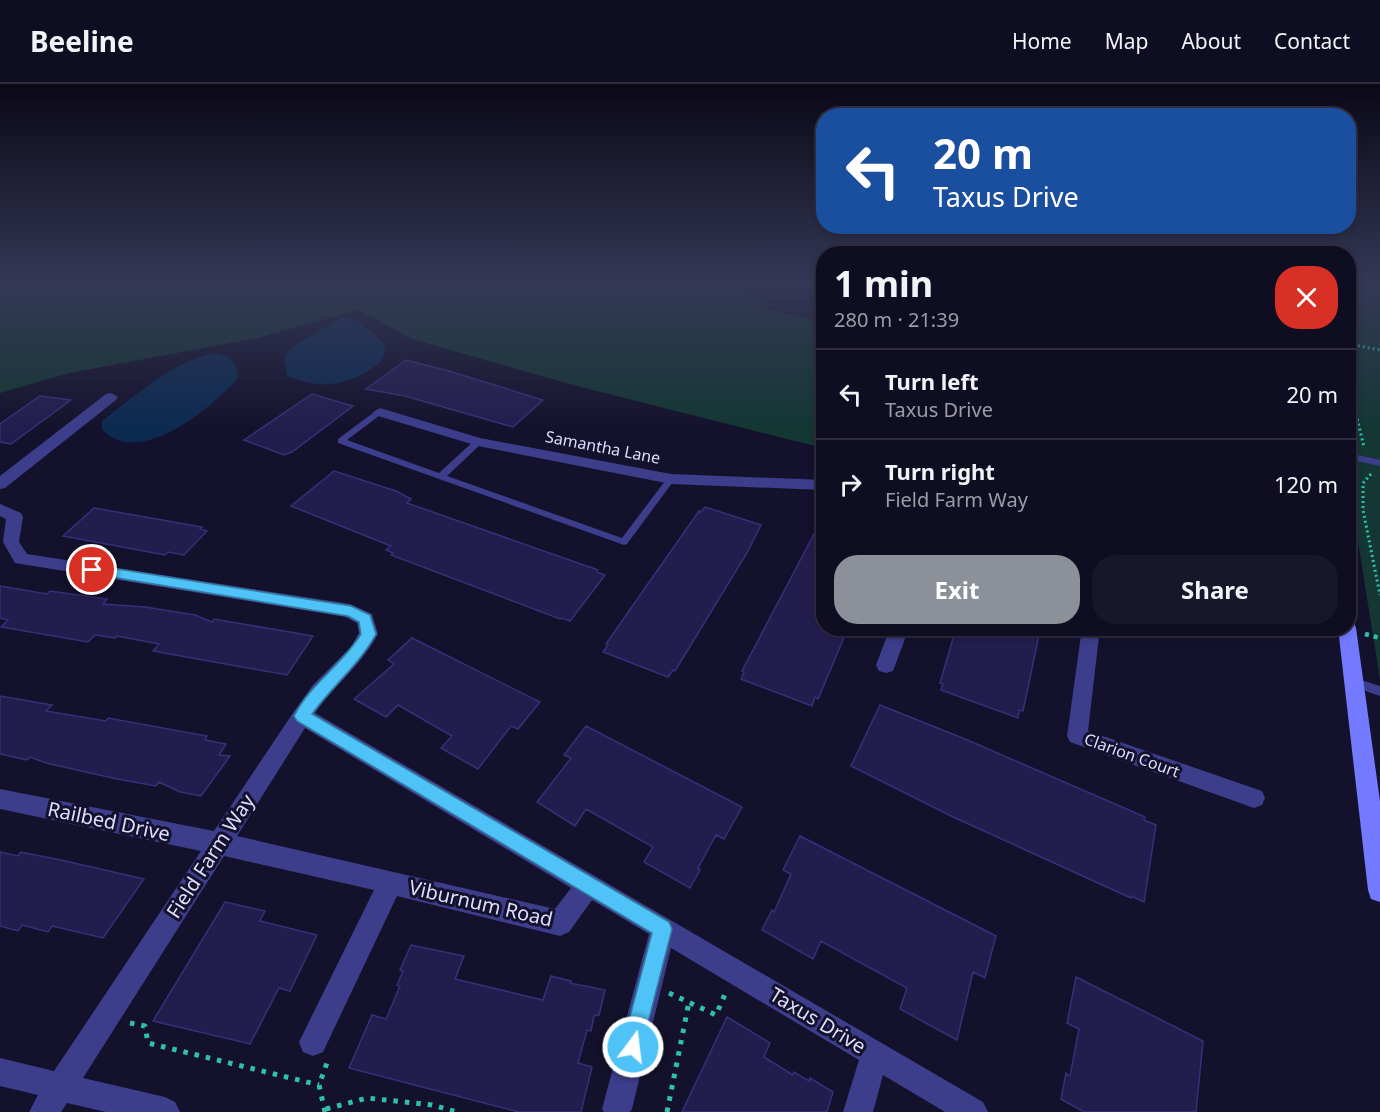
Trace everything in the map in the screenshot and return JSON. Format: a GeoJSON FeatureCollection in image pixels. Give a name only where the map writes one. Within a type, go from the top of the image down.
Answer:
{"type":"FeatureCollection","features":[{"type":"Feature","properties":{"kind":"street"},"geometry":{"type":"LineString","coordinates":[[0,484],[111,397]]}},
{"type":"Feature","properties":{"kind":"street","name":"Samantha Lane"},"geometry":{"type":"LineString","coordinates":[[380,412],[478,442],[671,479],[816,485]]}},
{"type":"Feature","properties":{"kind":"street","name":"Field Farm Way"},"geometry":{"type":"LineString","coordinates":[[0,509],[15,517],[11,542],[21,559],[351,611],[365,619],[369,634],[358,652],[320,691],[302,716],[44,1112]]}},
{"type":"Feature","properties":{"kind":"street"},"geometry":{"type":"LineString","coordinates":[[886,664],[897,636]]}},
{"type":"Feature","properties":{"kind":"street","name":"Clarion Court"},"geometry":{"type":"LineString","coordinates":[[1090,636],[1077,736],[1254,798]]}},
{"type":"Feature","properties":{"kind":"street"},"geometry":{"type":"LineString","coordinates":[[1356,636],[1354,683],[1380,890]]}},
{"type":"Feature","properties":{"kind":"street","name":"Taxus Drive"},"geometry":{"type":"LineString","coordinates":[[302,716],[875,1054],[960,1108]]}},
{"type":"Feature","properties":{"kind":"street","name":"Railbed Drive"},"geometry":{"type":"LineString","coordinates":[[0,799],[218,843]]}},
{"type":"Feature","properties":{"kind":"street","name":"Viburnum Road"},"geometry":{"type":"LineString","coordinates":[[218,843],[561,922],[588,885]]}},
{"type":"Feature","properties":{"kind":"street","name":"Viburnum Road"},"geometry":{"type":"LineString","coordinates":[[313,1042],[391,882]]}},
{"type":"Feature","properties":{"kind":"street"},"geometry":{"type":"LineString","coordinates":[[617,1109],[663,929]]}},
{"type":"Feature","properties":{"kind":"street"},"geometry":{"type":"LineString","coordinates":[[858,1112],[875,1054]]}},
{"type":"Feature","properties":{"kind":"street"},"geometry":{"type":"LineString","coordinates":[[0,1072],[62,1085],[147,1110]]}},
{"type":"Feature","properties":{"kind":"lane"},"geometry":{"type":"LineString","coordinates":[[380,412],[341,441],[624,542],[671,479]]}},
{"type":"Feature","properties":{"kind":"lane"},"geometry":{"type":"LineString","coordinates":[[440,477],[478,442]]}},
{"type":"Feature","properties":{"kind":"lane"},"geometry":{"type":"LineString","coordinates":[[1356,458],[1380,464]]}},
{"type":"Feature","properties":{"kind":"lane"},"geometry":{"type":"LineString","coordinates":[[1354,683],[1380,691]]}},
{"type":"Feature","properties":{"kind":"path"},"geometry":{"type":"LineString","coordinates":[[1356,346],[1380,350]]}},
{"type":"Feature","properties":{"kind":"path"},"geometry":{"type":"LineString","coordinates":[[1356,414],[1371,475],[1363,483],[1363,510],[1380,594]]}},
{"type":"Feature","properties":{"kind":"path"},"geometry":{"type":"LineString","coordinates":[[1356,631],[1380,638]]}},
{"type":"Feature","properties":{"kind":"path"},"geometry":{"type":"LineString","coordinates":[[649,985],[716,1015],[735,972]]}},
{"type":"Feature","properties":{"kind":"path"},"geometry":{"type":"LineString","coordinates":[[667,1112],[689,1002]]}},
{"type":"Feature","properties":{"kind":"path"},"geometry":{"type":"LineString","coordinates":[[106,1017],[145,1026],[148,1043],[319,1085]]}},
{"type":"Feature","properties":{"kind":"path"},"geometry":{"type":"LineString","coordinates":[[313,1042],[329,1057],[319,1085],[325,1110],[367,1098],[432,1105],[457,1112]]}},
{"type":"Feature","properties":{"kind":"green space"},"geometry":{"type":"Polygon","coordinates":[[[0,333],[275,333],[69,373],[0,393],[0,333]]]}},
{"type":"Feature","properties":{"kind":"green space"},"geometry":{"type":"Polygon","coordinates":[[[401,333],[816,333],[816,446],[573,385],[412,339],[401,333]]]}},
{"type":"Feature","properties":{"kind":"green space"},"geometry":{"type":"Polygon","coordinates":[[[1356,333],[1380,333],[1380,679],[1356,530],[1356,333]]]}},
{"type":"Feature","properties":{"kind":"water"},"geometry":{"type":"Polygon","coordinates":[[[316,333],[373,333],[386,346],[382,361],[360,376],[325,384],[300,381],[287,376],[284,357],[291,347],[316,333]]]}},
{"type":"Feature","properties":{"kind":"water"},"geometry":{"type":"Polygon","coordinates":[[[215,353],[235,363],[238,378],[193,418],[154,439],[135,442],[117,440],[102,429],[102,421],[156,380],[184,363],[215,353]]]}},
{"type":"Feature","properties":{"kind":"building"},"geometry":{"type":"Polygon","coordinates":[[[406,360],[543,400],[513,427],[405,396],[366,389],[406,360]]]}},
{"type":"Feature","properties":{"kind":"building"},"geometry":{"type":"Polygon","coordinates":[[[312,394],[353,406],[292,452],[284,455],[244,440],[312,394]]]}},
{"type":"Feature","properties":{"kind":"building"},"geometry":{"type":"Polygon","coordinates":[[[40,396],[71,400],[11,444],[0,442],[0,424],[40,396]]]}},
{"type":"Feature","properties":{"kind":"building"},"geometry":{"type":"Polygon","coordinates":[[[334,471],[396,491],[411,499],[407,503],[598,570],[597,572],[605,575],[570,621],[391,555],[393,553],[386,550],[391,546],[291,506],[334,471]]]}},
{"type":"Feature","properties":{"kind":"building"},"geometry":{"type":"Polygon","coordinates":[[[705,507],[761,525],[747,553],[675,671],[673,670],[668,677],[603,652],[608,645],[606,644],[699,511],[701,512],[705,507]]]}},
{"type":"Feature","properties":{"kind":"building"},"geometry":{"type":"Polygon","coordinates":[[[94,508],[202,527],[200,529],[207,531],[184,555],[168,552],[165,555],[63,536],[94,508]]]}},
{"type":"Feature","properties":{"kind":"building"},"geometry":{"type":"Polygon","coordinates":[[[816,530],[816,636],[845,636],[818,699],[815,697],[812,706],[741,679],[744,672],[742,671],[816,530]]]}},
{"type":"Feature","properties":{"kind":"building"},"geometry":{"type":"Polygon","coordinates":[[[0,586],[47,594],[50,591],[107,599],[103,604],[145,607],[195,615],[212,622],[214,619],[313,636],[287,675],[153,651],[159,644],[117,636],[115,638],[95,635],[88,642],[1,627],[8,620],[0,618],[0,586]]]}},
{"type":"Feature","properties":{"kind":"building"},"geometry":{"type":"Polygon","coordinates":[[[954,636],[1039,636],[1023,711],[1019,710],[1018,718],[941,690],[943,684],[940,683],[954,636]]]}},
{"type":"Feature","properties":{"kind":"building"},"geometry":{"type":"Polygon","coordinates":[[[412,638],[540,702],[518,729],[511,726],[478,769],[441,748],[452,736],[398,705],[386,717],[354,699],[394,664],[388,660],[412,638]]]}},
{"type":"Feature","properties":{"kind":"building"},"geometry":{"type":"Polygon","coordinates":[[[0,696],[52,705],[46,711],[106,721],[108,718],[207,736],[205,740],[226,744],[219,755],[230,756],[201,796],[180,792],[159,782],[156,786],[46,763],[30,757],[27,760],[0,754],[0,696]]]}},
{"type":"Feature","properties":{"kind":"building"},"geometry":{"type":"Polygon","coordinates":[[[880,705],[1145,817],[1144,820],[1156,825],[1144,902],[951,816],[851,766],[880,705]]]}},
{"type":"Feature","properties":{"kind":"building"},"geometry":{"type":"Polygon","coordinates":[[[586,726],[742,807],[724,839],[716,835],[690,888],[644,862],[653,847],[586,809],[575,826],[537,802],[571,758],[564,755],[586,726]]]}},
{"type":"Feature","properties":{"kind":"building"},"geometry":{"type":"Polygon","coordinates":[[[800,836],[996,936],[985,978],[973,972],[957,1040],[900,1009],[907,988],[821,941],[813,959],[762,930],[772,910],[774,912],[791,874],[783,870],[800,836]]]}},
{"type":"Feature","properties":{"kind":"building"},"geometry":{"type":"Polygon","coordinates":[[[0,852],[18,856],[21,852],[144,879],[103,938],[52,926],[48,932],[22,925],[18,931],[0,926],[0,852]]]}},
{"type":"Feature","properties":{"kind":"building"},"geometry":{"type":"Polygon","coordinates":[[[225,902],[265,911],[260,921],[317,935],[290,991],[279,988],[250,1044],[153,1021],[225,902]]]}},
{"type":"Feature","properties":{"kind":"building"},"geometry":{"type":"Polygon","coordinates":[[[411,945],[464,956],[455,979],[543,1000],[551,976],[571,981],[570,983],[605,990],[599,1015],[594,1016],[591,1031],[587,1030],[578,1063],[592,1067],[581,1112],[519,1112],[349,1068],[372,1015],[386,1019],[400,986],[397,985],[403,971],[400,970],[411,945]]]}},
{"type":"Feature","properties":{"kind":"building"},"geometry":{"type":"Polygon","coordinates":[[[1076,977],[1203,1041],[1196,1112],[1084,1112],[1061,1099],[1066,1073],[1070,1076],[1079,1029],[1067,1023],[1076,977]]]}},
{"type":"Feature","properties":{"kind":"building"},"geometry":{"type":"Polygon","coordinates":[[[727,1017],[770,1043],[764,1057],[793,1075],[794,1072],[809,1081],[810,1078],[833,1092],[827,1112],[682,1112],[727,1017]]]}},
{"type":"Feature","properties":{"kind":"route"},"geometry":{"type":"LineString","coordinates":[[92,570],[351,611],[365,619],[369,634],[358,652],[320,691],[302,716],[663,929],[633,1047]]}}]}
